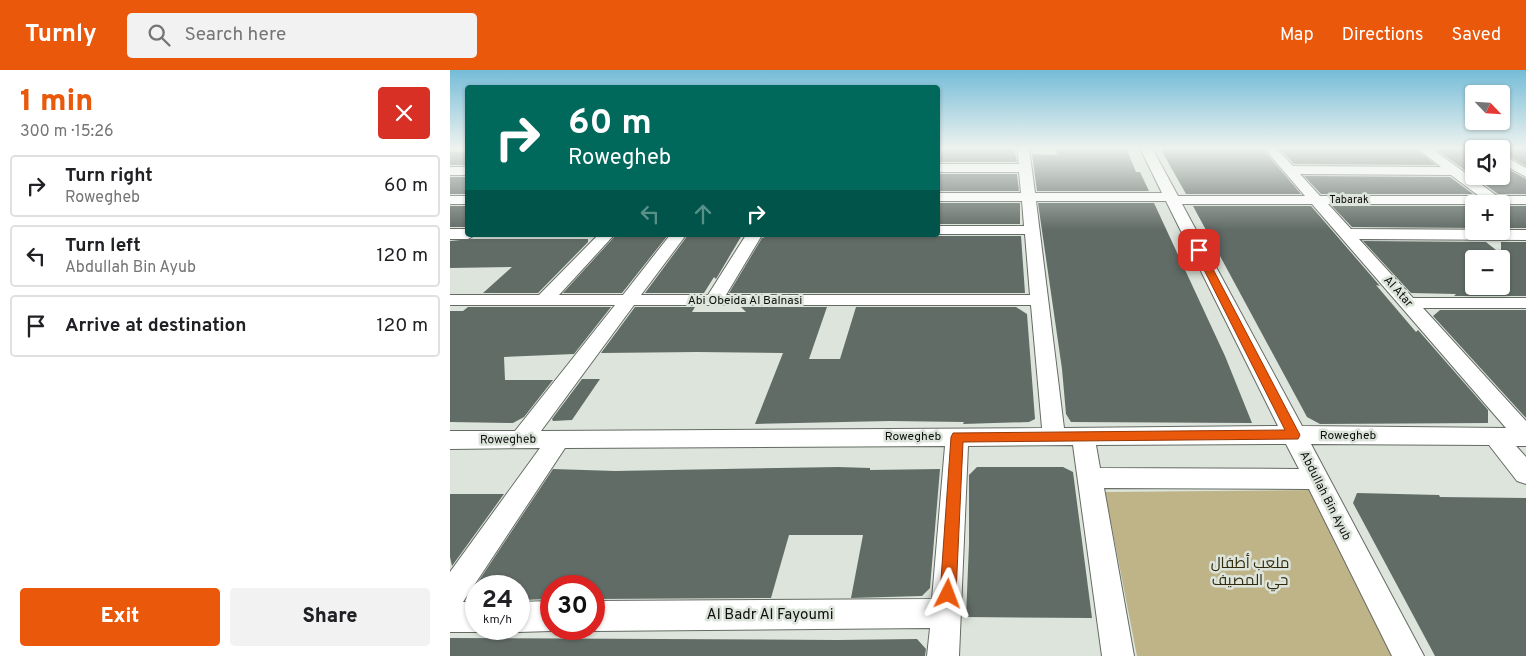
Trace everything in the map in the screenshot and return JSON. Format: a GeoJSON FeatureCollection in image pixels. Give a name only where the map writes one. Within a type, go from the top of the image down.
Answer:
{"type":"FeatureCollection","features":[{"type":"Feature","properties":{"kind":"street"},"geometry":{"type":"LineString","coordinates":[[1027,175],[1054,437]]}},
{"type":"Feature","properties":{"kind":"street","name":"Abdullah Bin Ayub"},"geometry":{"type":"LineString","coordinates":[[1160,175],[1408,656]]}},
{"type":"Feature","properties":{"kind":"street","name":"Al Atar"},"geometry":{"type":"LineString","coordinates":[[1295,175],[1526,437]]}},
{"type":"Feature","properties":{"kind":"street"},"geometry":{"type":"LineString","coordinates":[[1460,175],[1487,195]]}},
{"type":"Feature","properties":{"kind":"street","name":"Tabarak"},"geometry":{"type":"LineString","coordinates":[[940,197],[1465,201]]}},
{"type":"Feature","properties":{"kind":"street"},"geometry":{"type":"LineString","coordinates":[[450,200],[465,200]]}},
{"type":"Feature","properties":{"kind":"street","name":"Tabarak"},"geometry":{"type":"LineString","coordinates":[[1510,201],[1526,200]]}},
{"type":"Feature","properties":{"kind":"street"},"geometry":{"type":"LineString","coordinates":[[940,230],[1033,230]]}},
{"type":"Feature","properties":{"kind":"street"},"geometry":{"type":"LineString","coordinates":[[450,234],[465,234]]}},
{"type":"Feature","properties":{"kind":"street"},"geometry":{"type":"LineString","coordinates":[[1346,234],[1526,235]]}},
{"type":"Feature","properties":{"kind":"street"},"geometry":{"type":"LineString","coordinates":[[542,301],[604,237]]}},
{"type":"Feature","properties":{"kind":"street"},"geometry":{"type":"LineString","coordinates":[[521,440],[676,237]]}},
{"type":"Feature","properties":{"kind":"street"},"geometry":{"type":"LineString","coordinates":[[713,301],[753,237]]}},
{"type":"Feature","properties":{"kind":"street","name":"Abi Obeida Al Balnasi"},"geometry":{"type":"LineString","coordinates":[[450,300],[627,302],[1040,300]]}},
{"type":"Feature","properties":{"kind":"street"},"geometry":{"type":"LineString","coordinates":[[1408,303],[1526,303]]}},
{"type":"Feature","properties":{"kind":"street","name":"Rowegheb"},"geometry":{"type":"LineString","coordinates":[[450,440],[1294,435],[1526,437]]}},
{"type":"Feature","properties":{"kind":"street"},"geometry":{"type":"LineString","coordinates":[[1495,436],[1526,474]]}},
{"type":"Feature","properties":{"kind":"street"},"geometry":{"type":"LineString","coordinates":[[943,656],[957,437]]}},
{"type":"Feature","properties":{"kind":"street"},"geometry":{"type":"LineString","coordinates":[[1083,437],[1118,656]]}},
{"type":"Feature","properties":{"kind":"street"},"geometry":{"type":"LineString","coordinates":[[450,596],[559,439]]}},
{"type":"Feature","properties":{"kind":"street"},"geometry":{"type":"LineString","coordinates":[[1091,478],[1316,479]]}},
{"type":"Feature","properties":{"kind":"street","name":"Al Badr Al Fayoumi"},"geometry":{"type":"LineString","coordinates":[[605,616],[947,613]]}},
{"type":"Feature","properties":{"kind":"street"},"geometry":{"type":"LineString","coordinates":[[450,617],[465,617]]}},
{"type":"Feature","properties":{"kind":"green space","name":"ملعب أطفال حي المصيف"},"geometry":{"type":"Polygon","coordinates":[[[1313,490],[1396,656],[1137,656],[1105,492],[1313,490]]]}},
{"type":"Feature","properties":{"kind":"building"},"geometry":{"type":"Polygon","coordinates":[[[940,175],[1017,175],[1019,191],[940,191],[940,175]]]}},
{"type":"Feature","properties":{"kind":"building"},"geometry":{"type":"Polygon","coordinates":[[[1035,175],[1142,175],[1149,191],[1037,191],[1035,175]]]}},
{"type":"Feature","properties":{"kind":"building"},"geometry":{"type":"Polygon","coordinates":[[[1175,175],[1285,175],[1301,194],[1186,194],[1175,175]]]}},
{"type":"Feature","properties":{"kind":"building"},"geometry":{"type":"Polygon","coordinates":[[[1510,175],[1519,175],[1526,179],[1526,194],[1498,194],[1485,185],[1510,185],[1510,175]]]}},
{"type":"Feature","properties":{"kind":"building"},"geometry":{"type":"Polygon","coordinates":[[[1304,176],[1450,177],[1473,194],[1321,194],[1304,176]]]}},
{"type":"Feature","properties":{"kind":"building"},"geometry":{"type":"Polygon","coordinates":[[[450,177],[465,177],[465,194],[450,194],[450,177]]]}},
{"type":"Feature","properties":{"kind":"building"},"geometry":{"type":"Polygon","coordinates":[[[940,203],[1020,203],[1020,224],[940,224],[940,203]]]}},
{"type":"Feature","properties":{"kind":"building"},"geometry":{"type":"Polygon","coordinates":[[[1038,203],[1154,203],[1225,356],[1252,423],[1071,422],[1066,414],[1062,369],[1038,203]]]}},
{"type":"Feature","properties":{"kind":"building"},"geometry":{"type":"Polygon","coordinates":[[[450,206],[465,206],[465,227],[450,227],[450,206]]]}},
{"type":"Feature","properties":{"kind":"building"},"geometry":{"type":"Polygon","coordinates":[[[1193,206],[1311,206],[1380,286],[1376,285],[1416,332],[1418,330],[1488,410],[1488,423],[1320,424],[1307,417],[1193,206]]]}},
{"type":"Feature","properties":{"kind":"building"},"geometry":{"type":"Polygon","coordinates":[[[1332,206],[1465,206],[1465,228],[1352,227],[1332,206]]]}},
{"type":"Feature","properties":{"kind":"building"},"geometry":{"type":"Polygon","coordinates":[[[1510,206],[1526,206],[1526,228],[1510,228],[1510,206]]]}},
{"type":"Feature","properties":{"kind":"building"},"geometry":{"type":"Polygon","coordinates":[[[1021,236],[1025,293],[729,293],[762,238],[1021,236]]]}},
{"type":"Feature","properties":{"kind":"building"},"geometry":{"type":"Polygon","coordinates":[[[614,237],[666,237],[622,293],[563,293],[614,237]]]}},
{"type":"Feature","properties":{"kind":"building"},"geometry":{"type":"Polygon","coordinates":[[[687,237],[741,237],[716,279],[714,277],[704,293],[645,293],[687,237]]]}},
{"type":"Feature","properties":{"kind":"building"},"geometry":{"type":"Polygon","coordinates":[[[471,239],[588,239],[588,242],[538,293],[483,293],[512,267],[450,268],[450,241],[471,239]]]}},
{"type":"Feature","properties":{"kind":"building"},"geometry":{"type":"Polygon","coordinates":[[[1363,241],[1486,242],[1496,250],[1465,250],[1465,295],[1510,295],[1510,250],[1501,250],[1501,242],[1526,242],[1526,296],[1454,296],[1456,294],[1411,293],[1363,241]]]}},
{"type":"Feature","properties":{"kind":"building"},"geometry":{"type":"Polygon","coordinates":[[[468,307],[611,307],[574,354],[504,357],[505,380],[553,380],[524,417],[513,423],[450,422],[450,311],[463,311],[468,307]]]}},
{"type":"Feature","properties":{"kind":"building"},"geometry":{"type":"Polygon","coordinates":[[[635,307],[695,307],[692,312],[746,312],[741,307],[827,307],[809,359],[840,359],[856,307],[1016,307],[1027,314],[1035,419],[1029,422],[963,424],[964,422],[890,421],[755,424],[783,353],[601,353],[635,307]]]}},
{"type":"Feature","properties":{"kind":"building"},"geometry":{"type":"Polygon","coordinates":[[[1440,310],[1526,310],[1526,418],[1433,316],[1440,310]]]}},
{"type":"Feature","properties":{"kind":"building"},"geometry":{"type":"Polygon","coordinates":[[[582,379],[600,379],[572,420],[553,421],[552,419],[582,379]]]}},
{"type":"Feature","properties":{"kind":"building"},"geometry":{"type":"Polygon","coordinates":[[[838,467],[870,468],[870,470],[940,469],[930,588],[922,596],[851,598],[863,535],[789,535],[771,598],[605,599],[605,575],[540,575],[540,599],[530,600],[530,575],[483,575],[553,469],[615,471],[838,467]]]}},
{"type":"Feature","properties":{"kind":"building"},"geometry":{"type":"Polygon","coordinates":[[[977,467],[1063,467],[1073,472],[1092,618],[966,617],[969,475],[977,467]]]}},
{"type":"Feature","properties":{"kind":"building"},"geometry":{"type":"Polygon","coordinates":[[[1357,493],[1439,495],[1440,497],[1526,498],[1526,656],[1435,656],[1353,503],[1357,493]]]}},
{"type":"Feature","properties":{"kind":"building"},"geometry":{"type":"Polygon","coordinates":[[[450,494],[504,494],[452,566],[450,557],[450,494]]]}},
{"type":"Feature","properties":{"kind":"building"},"geometry":{"type":"Polygon","coordinates":[[[450,638],[465,638],[465,640],[917,639],[926,649],[925,656],[450,656],[450,638]]]}},
{"type":"Feature","properties":{"kind":"route"},"geometry":{"type":"LineString","coordinates":[[948,594],[957,437],[1294,435],[1199,250]]}}]}
